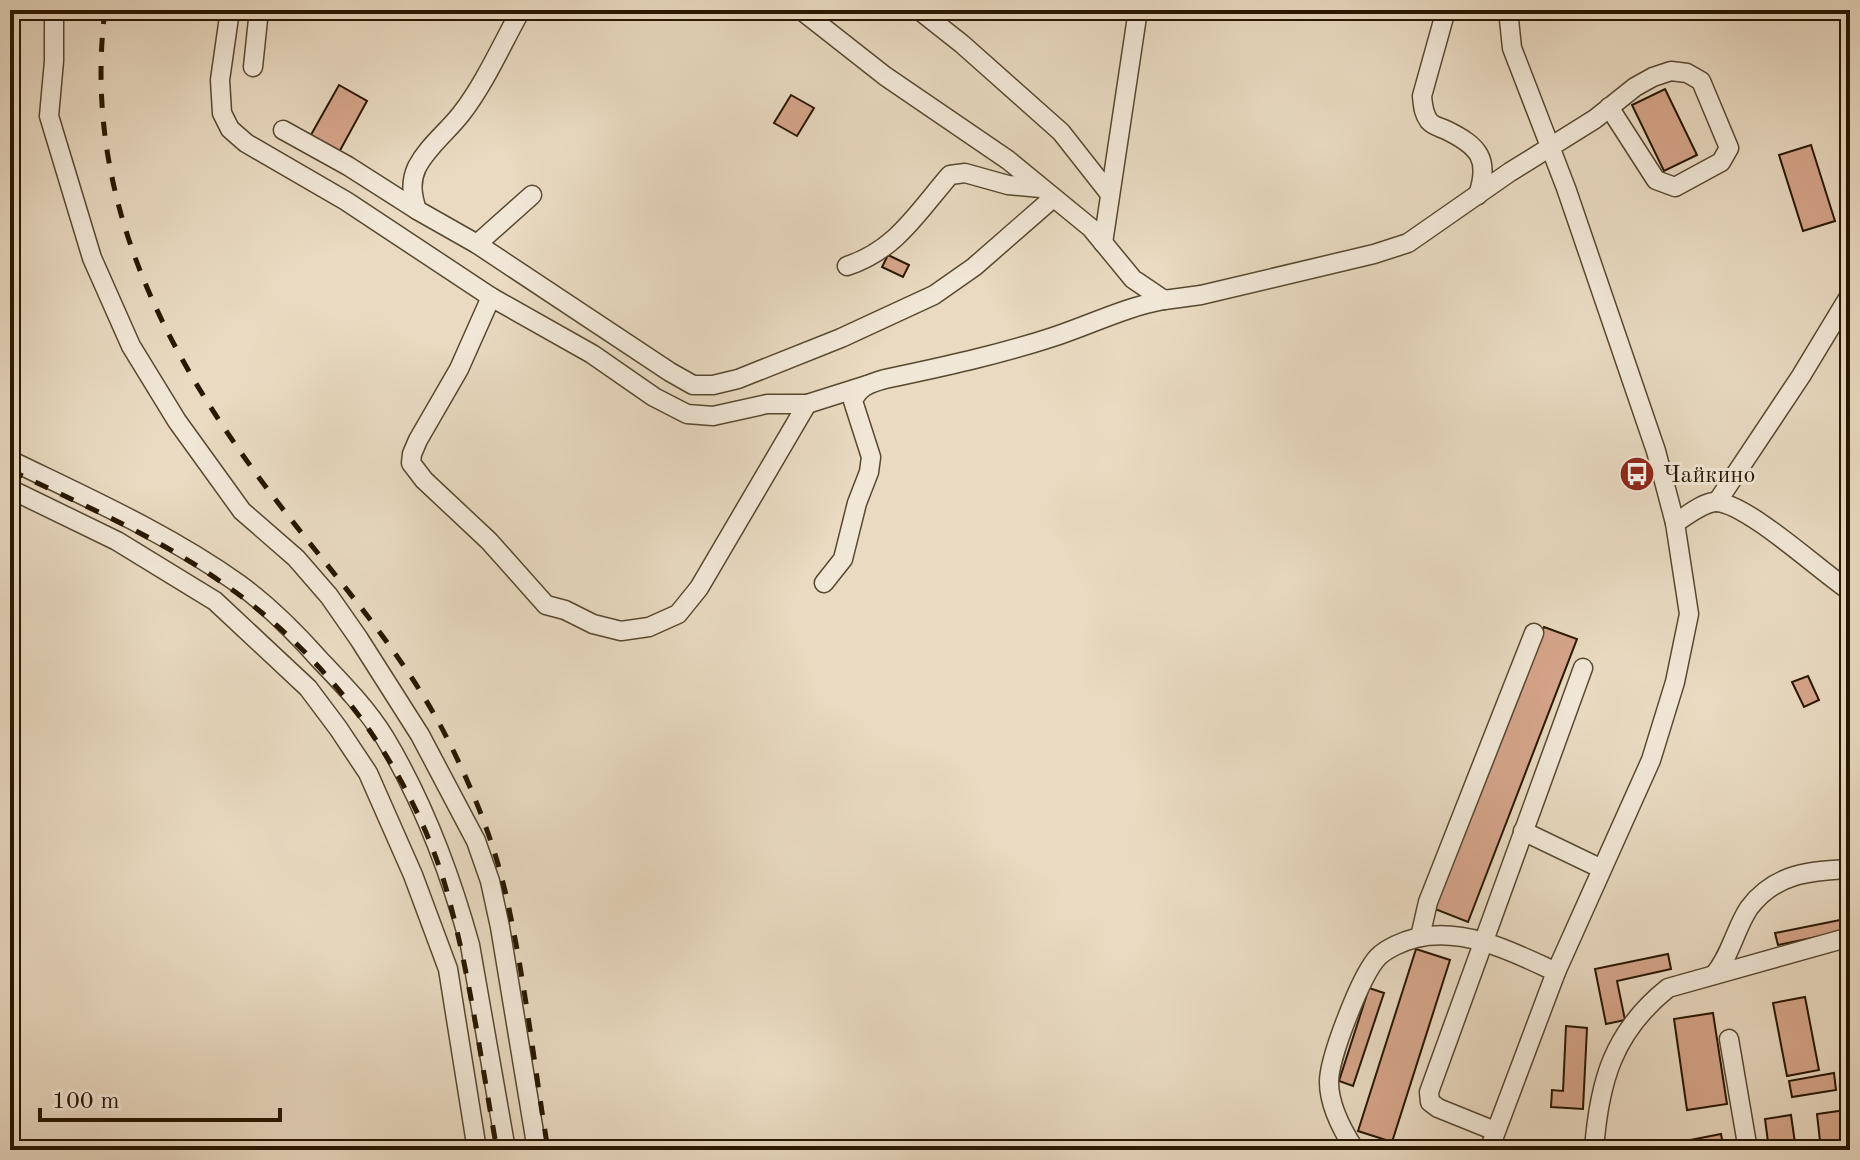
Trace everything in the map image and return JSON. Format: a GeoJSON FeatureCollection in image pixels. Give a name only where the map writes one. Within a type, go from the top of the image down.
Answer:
{"type":"FeatureCollection","features":[{"type":"Feature","properties":{"kind":"street"},"geometry":{"type":"LineString","coordinates":[[54,10],[54,61],[49,116],[92,258],[131,346],[177,421],[242,511],[296,558],[329,596],[359,639],[420,735],[476,841],[490,881],[500,927],[537,1150]]}},
{"type":"Feature","properties":{"kind":"street"},"geometry":{"type":"LineString","coordinates":[[230,10],[220,80],[222,113],[230,129],[246,143],[406,238],[491,297],[592,354],[654,397],[687,414],[713,416],[767,404],[807,404],[867,385],[1055,336],[1139,304],[1201,295],[1408,243],[1653,77],[1671,71],[1687,73],[1701,81],[1729,148],[1721,162],[1675,187],[1656,180],[1609,107]]}},
{"type":"Feature","properties":{"kind":"street"},"geometry":{"type":"LineString","coordinates":[[253,67],[259,10]]}},
{"type":"Feature","properties":{"kind":"street"},"geometry":{"type":"LineString","coordinates":[[417,210],[411,194],[417,168],[473,97],[521,10]]}},
{"type":"Feature","properties":{"kind":"street"},"geometry":{"type":"LineString","coordinates":[[801,10],[885,76],[1008,160],[1091,228],[1133,279],[1164,300]]}},
{"type":"Feature","properties":{"kind":"street"},"geometry":{"type":"LineString","coordinates":[[919,10],[1061,132],[1109,193]]}},
{"type":"Feature","properties":{"kind":"street"},"geometry":{"type":"LineString","coordinates":[[1103,243],[1138,10]]}},
{"type":"Feature","properties":{"kind":"street"},"geometry":{"type":"LineString","coordinates":[[1446,10],[1422,96],[1423,109],[1430,124],[1466,141],[1484,162],[1485,174],[1478,195]]}},
{"type":"Feature","properties":{"kind":"street"},"geometry":{"type":"LineString","coordinates":[[1489,1150],[1556,972],[1651,760],[1675,682],[1689,614],[1675,523],[1656,451],[1551,147],[1512,48],[1508,10]]}},
{"type":"Feature","properties":{"kind":"street"},"geometry":{"type":"LineString","coordinates":[[283,130],[477,244],[693,385],[713,385],[738,379],[841,338],[934,295],[974,267],[1047,193]]}},
{"type":"Feature","properties":{"kind":"street"},"geometry":{"type":"LineString","coordinates":[[847,266],[868,260],[886,248],[950,175],[965,173],[1047,193]]}},
{"type":"Feature","properties":{"kind":"street"},"geometry":{"type":"LineString","coordinates":[[477,244],[532,195]]}},
{"type":"Feature","properties":{"kind":"street"},"geometry":{"type":"LineString","coordinates":[[1717,502],[1801,376],[1850,295]]}},
{"type":"Feature","properties":{"kind":"street"},"geometry":{"type":"LineString","coordinates":[[491,297],[459,369],[418,440],[411,463],[424,480],[489,541],[546,605],[565,610],[593,624],[621,631],[649,627],[678,614],[699,588],[749,508],[807,404]]}},
{"type":"Feature","properties":{"kind":"street"},"geometry":{"type":"LineString","coordinates":[[824,583],[843,559],[848,547],[853,518],[869,472],[871,457],[853,401],[857,392],[867,385]]}},
{"type":"Feature","properties":{"kind":"street"},"geometry":{"type":"LineString","coordinates":[[10,460],[162,537],[239,584],[269,607],[302,640],[384,735],[433,834],[458,901],[470,945],[506,1150]]}},
{"type":"Feature","properties":{"kind":"street"},"geometry":{"type":"LineString","coordinates":[[10,489],[117,541],[215,601],[308,688],[338,728],[368,773],[413,875],[448,969],[477,1150]]}},
{"type":"Feature","properties":{"kind":"street"},"geometry":{"type":"LineString","coordinates":[[1675,523],[1707,504],[1727,503],[1850,591]]}},
{"type":"Feature","properties":{"kind":"street"},"geometry":{"type":"LineString","coordinates":[[1420,937],[1428,902],[1534,633]]}},
{"type":"Feature","properties":{"kind":"street"},"geometry":{"type":"LineString","coordinates":[[1495,1131],[1438,1108],[1430,1102],[1429,1092],[1583,668]]}},
{"type":"Feature","properties":{"kind":"street"},"geometry":{"type":"LineString","coordinates":[[1523,831],[1602,869]]}},
{"type":"Feature","properties":{"kind":"street"},"geometry":{"type":"LineString","coordinates":[[1714,975],[1723,965],[1749,908],[1781,879],[1803,871],[1850,869]]}},
{"type":"Feature","properties":{"kind":"street"},"geometry":{"type":"LineString","coordinates":[[1355,1150],[1343,1133],[1333,1106],[1329,1080],[1361,983],[1379,956],[1402,942],[1420,937],[1463,936],[1556,972]]}},
{"type":"Feature","properties":{"kind":"street"},"geometry":{"type":"LineString","coordinates":[[1594,1150],[1603,1082],[1615,1052],[1645,1006],[1668,988],[1850,937]]}},
{"type":"Feature","properties":{"kind":"street"},"geometry":{"type":"LineString","coordinates":[[1729,1039],[1748,1150]]}},
{"type":"Feature","properties":{"kind":"building"},"geometry":{"type":"Polygon","coordinates":[[[339,85],[367,101],[337,156],[308,140],[339,85]]]}},
{"type":"Feature","properties":{"kind":"building"},"geometry":{"type":"Polygon","coordinates":[[[1665,89],[1697,155],[1664,171],[1632,105],[1665,89]]]}},
{"type":"Feature","properties":{"kind":"building"},"geometry":{"type":"Polygon","coordinates":[[[791,95],[814,108],[797,136],[774,123],[791,95]]]}},
{"type":"Feature","properties":{"kind":"building"},"geometry":{"type":"Polygon","coordinates":[[[1811,145],[1835,221],[1803,231],[1779,155],[1811,145]]]}},
{"type":"Feature","properties":{"kind":"building"},"geometry":{"type":"Polygon","coordinates":[[[888,255],[909,265],[903,277],[882,267],[888,255]]]}},
{"type":"Feature","properties":{"kind":"building"},"geometry":{"type":"Polygon","coordinates":[[[1544,627],[1577,639],[1468,922],[1435,909],[1544,627]]]}},
{"type":"Feature","properties":{"kind":"building"},"geometry":{"type":"Polygon","coordinates":[[[1808,676],[1819,700],[1804,707],[1792,682],[1808,676]]]}},
{"type":"Feature","properties":{"kind":"building"},"geometry":{"type":"Polygon","coordinates":[[[1850,918],[1850,930],[1778,945],[1775,933],[1850,918]]]}},
{"type":"Feature","properties":{"kind":"building"},"geometry":{"type":"Polygon","coordinates":[[[1416,949],[1450,960],[1392,1142],[1358,1131],[1416,949]]]}},
{"type":"Feature","properties":{"kind":"building"},"geometry":{"type":"Polygon","coordinates":[[[1668,954],[1671,969],[1617,981],[1625,1020],[1606,1024],[1595,969],[1668,954]]]}},
{"type":"Feature","properties":{"kind":"building"},"geometry":{"type":"Polygon","coordinates":[[[1369,988],[1384,993],[1353,1086],[1339,1081],[1369,988]]]}},
{"type":"Feature","properties":{"kind":"building"},"geometry":{"type":"Polygon","coordinates":[[[1805,997],[1819,1070],[1787,1076],[1773,1003],[1805,997]]]}},
{"type":"Feature","properties":{"kind":"building"},"geometry":{"type":"Polygon","coordinates":[[[1713,1013],[1727,1104],[1687,1110],[1674,1019],[1713,1013]]]}},
{"type":"Feature","properties":{"kind":"building"},"geometry":{"type":"Polygon","coordinates":[[[1566,1026],[1587,1028],[1583,1109],[1551,1107],[1552,1090],[1563,1091],[1566,1026]]]}},
{"type":"Feature","properties":{"kind":"building"},"geometry":{"type":"Polygon","coordinates":[[[1834,1073],[1836,1090],[1792,1097],[1789,1081],[1834,1073]]]}},
{"type":"Feature","properties":{"kind":"building"},"geometry":{"type":"Polygon","coordinates":[[[1846,1110],[1850,1150],[1821,1150],[1817,1114],[1846,1110]]]}},
{"type":"Feature","properties":{"kind":"building"},"geometry":{"type":"Polygon","coordinates":[[[1791,1115],[1796,1150],[1769,1150],[1765,1119],[1791,1115]]]}},
{"type":"Feature","properties":{"kind":"building"},"geometry":{"type":"Polygon","coordinates":[[[1721,1134],[1724,1150],[1692,1150],[1690,1140],[1721,1134]]]}},
{"type":"Feature","properties":{"kind":"railway"},"geometry":{"type":"LineString","coordinates":[[105,10],[101,77],[106,142],[119,205],[138,266],[164,325],[230,437],[388,644],[431,708],[458,760],[489,836],[506,895],[548,1150]]}},
{"type":"Feature","properties":{"kind":"railway"},"geometry":{"type":"LineString","coordinates":[[10,470],[147,537],[224,584],[263,613],[299,647],[364,722],[415,808],[449,899],[470,993],[497,1150]]}},
{"type":"Feature","properties":{"kind":"place","name":"Чайкино"},"geometry":{"type":"Point","coordinates":[1637,474]}}]}
